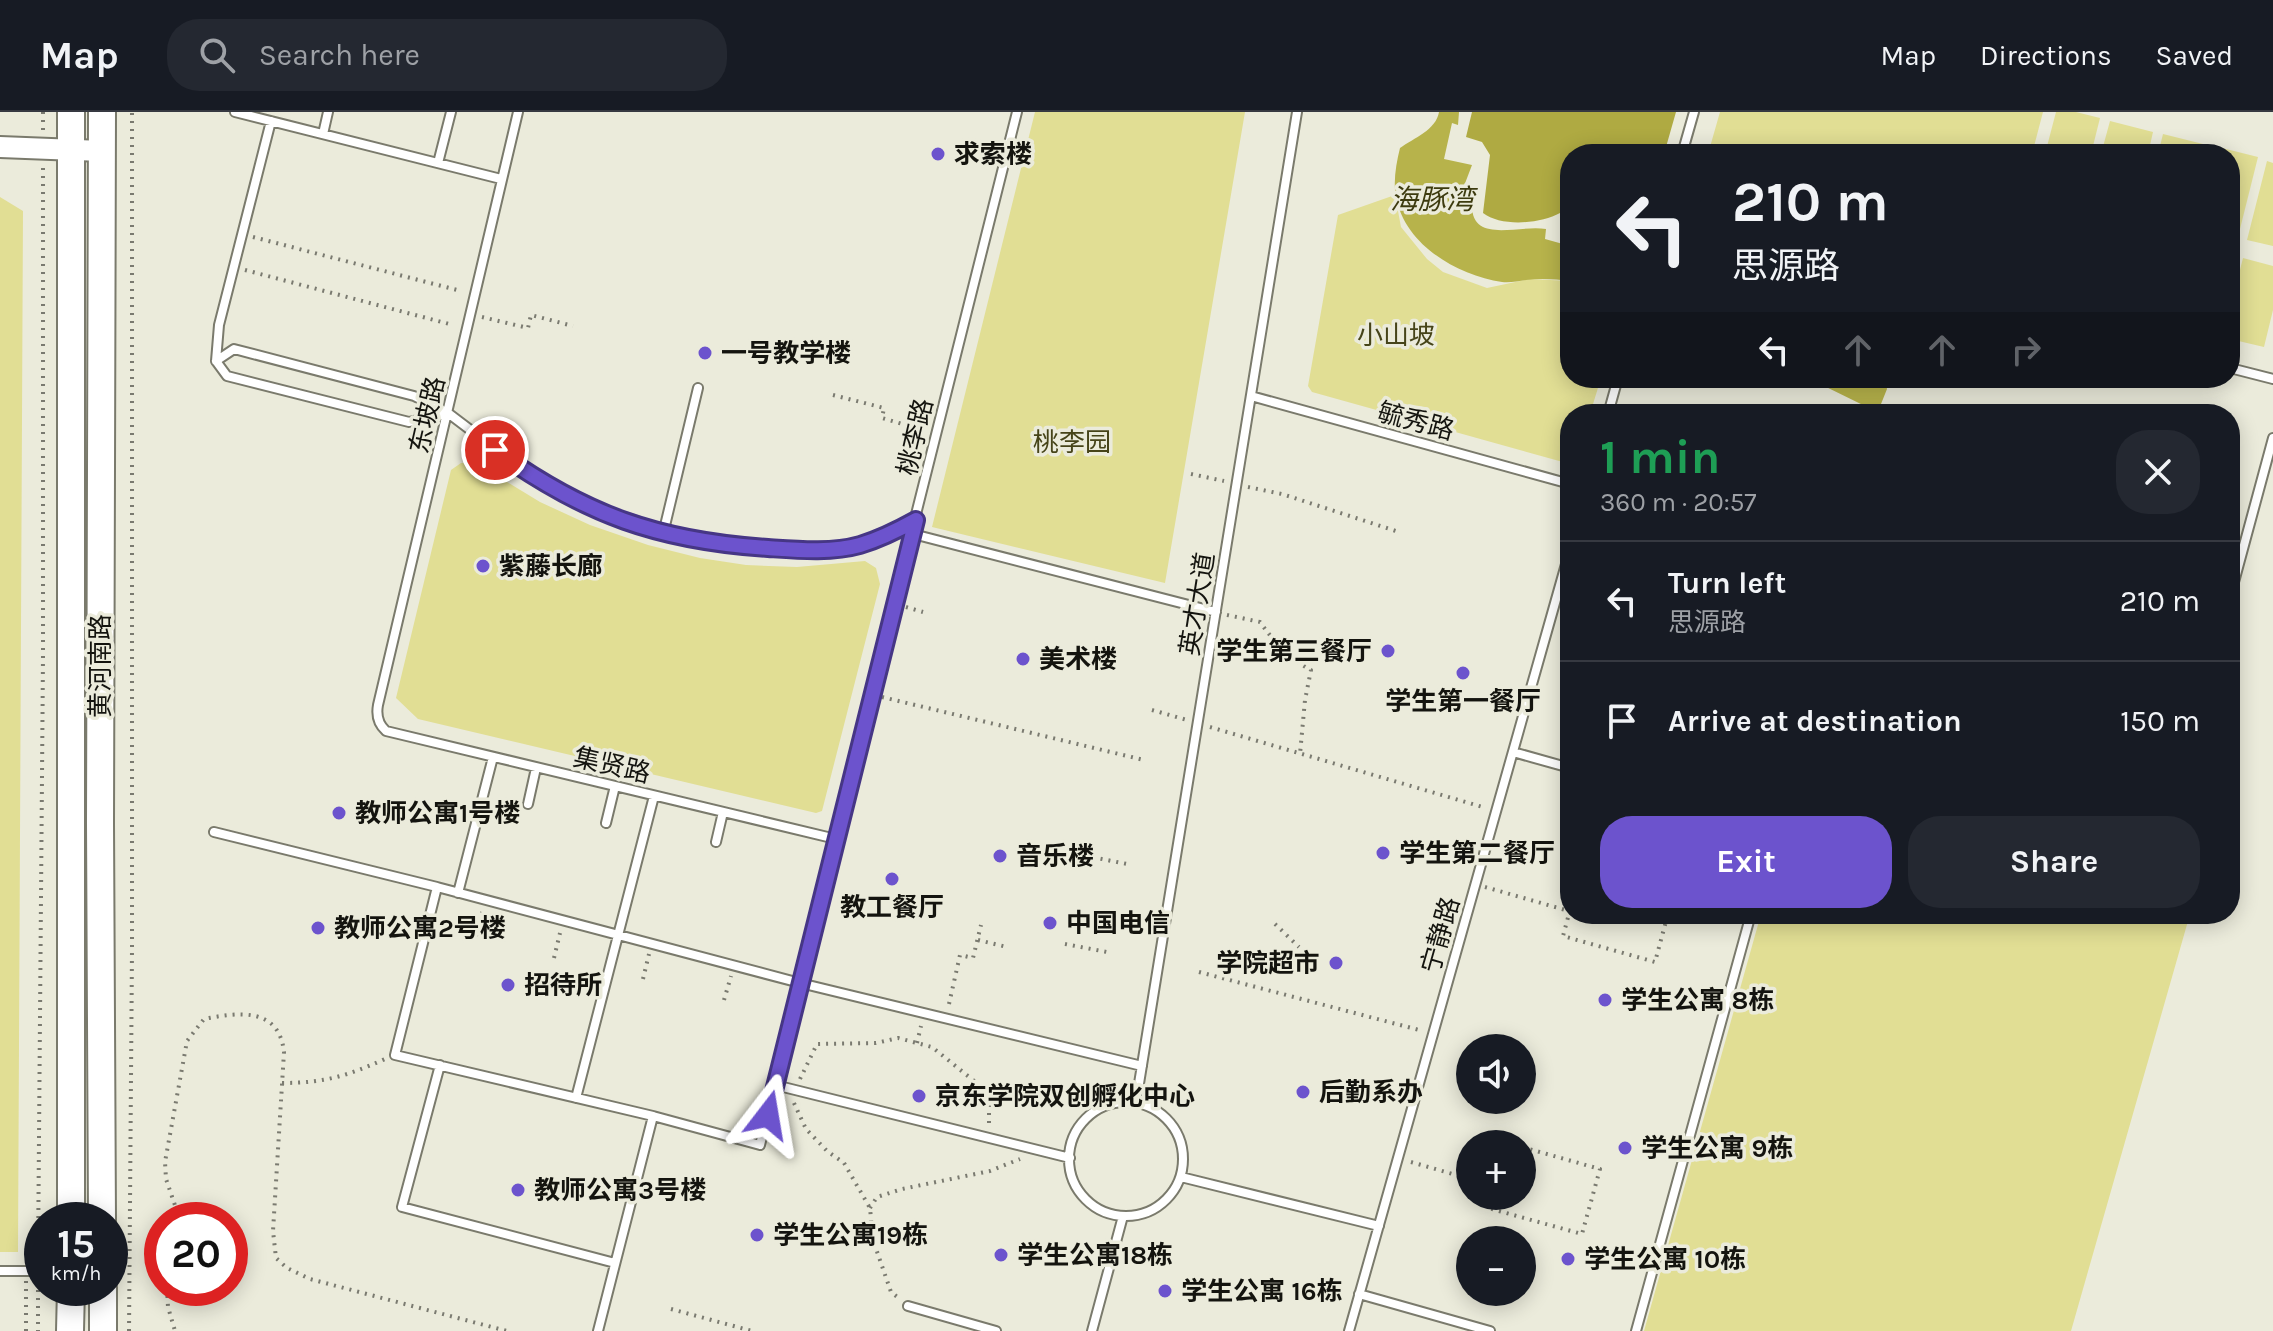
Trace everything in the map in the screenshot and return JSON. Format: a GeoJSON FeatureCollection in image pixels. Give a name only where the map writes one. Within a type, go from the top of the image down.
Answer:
{"type":"FeatureCollection","features":[{"type":"Feature","properties":{"kind":"main road","name":"黄河南路"},"geometry":{"type":"LineString","coordinates":[[71,112],[71,1202]]}},
{"type":"Feature","properties":{"kind":"main road","name":"黄河南路"},"geometry":{"type":"LineString","coordinates":[[102,112],[102,1202]]}},
{"type":"Feature","properties":{"kind":"main road"},"geometry":{"type":"LineString","coordinates":[[70,1331],[71,1306]]}},
{"type":"Feature","properties":{"kind":"main road"},"geometry":{"type":"LineString","coordinates":[[103,1306],[103,1331]]}},
{"type":"Feature","properties":{"kind":"street"},"geometry":{"type":"LineString","coordinates":[[0,147],[102,151]]}},
{"type":"Feature","properties":{"kind":"lane"},"geometry":{"type":"LineString","coordinates":[[235,112],[501,179]]}},
{"type":"Feature","properties":{"kind":"lane"},"geometry":{"type":"LineString","coordinates":[[280,112],[274,122],[242,234],[219,325],[216,361],[227,376],[409,422],[448,413]]}},
{"type":"Feature","properties":{"kind":"lane"},"geometry":{"type":"LineString","coordinates":[[323,134],[328,112]]}},
{"type":"Feature","properties":{"kind":"lane"},"geometry":{"type":"LineString","coordinates":[[438,163],[451,112]]}},
{"type":"Feature","properties":{"kind":"lane","name":"东坡路"},"geometry":{"type":"LineString","coordinates":[[381,726],[376,715],[378,705],[518,112]]}},
{"type":"Feature","properties":{"kind":"lane","name":"桃李路"},"geometry":{"type":"LineString","coordinates":[[653,1116],[760,1145],[1017,112]]}},
{"type":"Feature","properties":{"kind":"lane","name":"英才大道"},"geometry":{"type":"LineString","coordinates":[[1136,1102],[1297,112]]}},
{"type":"Feature","properties":{"kind":"lane"},"geometry":{"type":"LineString","coordinates":[[1685,144],[1694,112]]}},
{"type":"Feature","properties":{"kind":"lane"},"geometry":{"type":"LineString","coordinates":[[216,361],[234,349],[414,396],[448,413],[535,479],[598,512],[663,534],[722,545],[804,550],[857,546],[886,536],[916,520]]}},
{"type":"Feature","properties":{"kind":"lane"},"geometry":{"type":"LineString","coordinates":[[2240,371],[2273,379]]}},
{"type":"Feature","properties":{"kind":"lane"},"geometry":{"type":"LineString","coordinates":[[663,534],[698,388]]}},
{"type":"Feature","properties":{"kind":"lane","name":"毓秀路"},"geometry":{"type":"LineString","coordinates":[[1251,396],[1560,481]]}},
{"type":"Feature","properties":{"kind":"lane"},"geometry":{"type":"LineString","coordinates":[[2240,560],[2273,438]]}},
{"type":"Feature","properties":{"kind":"lane"},"geometry":{"type":"LineString","coordinates":[[913,534],[1216,612]]}},
{"type":"Feature","properties":{"kind":"lane","name":"宁静路"},"geometry":{"type":"LineString","coordinates":[[1349,1331],[1560,585]]}},
{"type":"Feature","properties":{"kind":"lane","name":"集贤路"},"geometry":{"type":"LineString","coordinates":[[381,726],[386,731],[836,839]]}},
{"type":"Feature","properties":{"kind":"lane"},"geometry":{"type":"LineString","coordinates":[[1513,752],[1560,765]]}},
{"type":"Feature","properties":{"kind":"lane"},"geometry":{"type":"LineString","coordinates":[[458,893],[493,757]]}},
{"type":"Feature","properties":{"kind":"lane"},"geometry":{"type":"LineString","coordinates":[[528,804],[536,768]]}},
{"type":"Feature","properties":{"kind":"lane"},"geometry":{"type":"LineString","coordinates":[[606,823],[615,786]]}},
{"type":"Feature","properties":{"kind":"lane"},"geometry":{"type":"LineString","coordinates":[[576,1098],[654,796]]}},
{"type":"Feature","properties":{"kind":"lane"},"geometry":{"type":"LineString","coordinates":[[716,842],[723,812]]}},
{"type":"Feature","properties":{"kind":"lane"},"geometry":{"type":"LineString","coordinates":[[214,832],[800,983],[1142,1066]]}},
{"type":"Feature","properties":{"kind":"lane"},"geometry":{"type":"LineString","coordinates":[[437,887],[395,1055],[653,1116],[598,1331]]}},
{"type":"Feature","properties":{"kind":"lane"},"geometry":{"type":"LineString","coordinates":[[1636,1331],[1748,924]]}},
{"type":"Feature","properties":{"kind":"lane"},"geometry":{"type":"LineString","coordinates":[[440,1065],[402,1207],[615,1263]]}},
{"type":"Feature","properties":{"kind":"lane"},"geometry":{"type":"LineString","coordinates":[[775,1085],[1070,1158]]}},
{"type":"Feature","properties":{"kind":"lane"},"geometry":{"type":"LineString","coordinates":[[1118,1102],[1136,1102],[1155,1109],[1170,1122],[1180,1139],[1184,1158],[1181,1177],[1172,1195],[1157,1208],[1139,1215],[1123,1216],[1100,1210],[1085,1199],[1075,1184],[1070,1158],[1075,1132],[1086,1118],[1101,1107],[1118,1102]]}},
{"type":"Feature","properties":{"kind":"lane"},"geometry":{"type":"LineString","coordinates":[[1181,1177],[1379,1226]]}},
{"type":"Feature","properties":{"kind":"lane"},"geometry":{"type":"LineString","coordinates":[[1092,1331],[1123,1216]]}},
{"type":"Feature","properties":{"kind":"lane"},"geometry":{"type":"LineString","coordinates":[[0,1271],[24,1271]]}},
{"type":"Feature","properties":{"kind":"lane"},"geometry":{"type":"LineString","coordinates":[[1359,1294],[1490,1331]]}},
{"type":"Feature","properties":{"kind":"lane"},"geometry":{"type":"LineString","coordinates":[[908,1306],[996,1331]]}},
{"type":"Feature","properties":{"kind":"path"},"geometry":{"type":"LineString","coordinates":[[40,1202],[43,112]]}},
{"type":"Feature","properties":{"kind":"path"},"geometry":{"type":"LineString","coordinates":[[129,1331],[132,112]]}},
{"type":"Feature","properties":{"kind":"path"},"geometry":{"type":"LineString","coordinates":[[242,234],[475,294]]}},
{"type":"Feature","properties":{"kind":"path"},"geometry":{"type":"LineString","coordinates":[[234,267],[467,329]]}},
{"type":"Feature","properties":{"kind":"path"},"geometry":{"type":"LineString","coordinates":[[471,314],[528,328],[531,315],[573,326]]}},
{"type":"Feature","properties":{"kind":"path"},"geometry":{"type":"LineString","coordinates":[[833,395],[884,408],[882,418],[937,434]]}},
{"type":"Feature","properties":{"kind":"path"},"geometry":{"type":"LineString","coordinates":[[1191,474],[1282,494],[1399,532]]}},
{"type":"Feature","properties":{"kind":"path"},"geometry":{"type":"LineString","coordinates":[[1216,612],[1260,622],[1278,647],[1311,670],[1300,754]]}},
{"type":"Feature","properties":{"kind":"path"},"geometry":{"type":"LineString","coordinates":[[873,694],[1144,760]]}},
{"type":"Feature","properties":{"kind":"path"},"geometry":{"type":"LineString","coordinates":[[1152,710],[1496,811]]}},
{"type":"Feature","properties":{"kind":"path"},"geometry":{"type":"LineString","coordinates":[[1077,854],[1127,864]]}},
{"type":"Feature","properties":{"kind":"path"},"geometry":{"type":"LineString","coordinates":[[1475,884],[1560,908]]}},
{"type":"Feature","properties":{"kind":"path"},"geometry":{"type":"LineString","coordinates":[[476,936],[484,900]]}},
{"type":"Feature","properties":{"kind":"path"},"geometry":{"type":"LineString","coordinates":[[554,958],[564,921]]}},
{"type":"Feature","properties":{"kind":"path"},"geometry":{"type":"LineString","coordinates":[[1275,924],[1299,947]]}},
{"type":"Feature","properties":{"kind":"path"},"geometry":{"type":"LineString","coordinates":[[1566,924],[1563,936],[1655,962],[1665,924]]}},
{"type":"Feature","properties":{"kind":"path"},"geometry":{"type":"LineString","coordinates":[[945,1018],[960,955],[973,958],[981,925]]}},
{"type":"Feature","properties":{"kind":"path"},"geometry":{"type":"LineString","coordinates":[[978,940],[1007,947]]}},
{"type":"Feature","properties":{"kind":"path"},"geometry":{"type":"LineString","coordinates":[[643,979],[652,944]]}},
{"type":"Feature","properties":{"kind":"path"},"geometry":{"type":"LineString","coordinates":[[1065,944],[1112,953]]}},
{"type":"Feature","properties":{"kind":"path"},"geometry":{"type":"LineString","coordinates":[[724,1000],[733,965]]}},
{"type":"Feature","properties":{"kind":"path"},"geometry":{"type":"LineString","coordinates":[[1199,972],[1433,1034]]}},
{"type":"Feature","properties":{"kind":"path"},"geometry":{"type":"LineString","coordinates":[[174,1202],[166,1179],[165,1162],[187,1041],[204,1019],[240,1015],[259,1017],[274,1025],[282,1035],[284,1052],[273,1231],[276,1258],[287,1268],[310,1279],[507,1331]]}},
{"type":"Feature","properties":{"kind":"path"},"geometry":{"type":"LineString","coordinates":[[908,1306],[891,1292],[873,1240],[870,1208],[844,1163],[806,1129],[794,1104],[795,1089],[817,1044],[876,1043],[898,1038],[932,1047],[984,1089],[989,1097],[989,1138]]}},
{"type":"Feature","properties":{"kind":"path"},"geometry":{"type":"LineString","coordinates":[[281,1083],[329,1080],[395,1055]]}},
{"type":"Feature","properties":{"kind":"path"},"geometry":{"type":"LineString","coordinates":[[870,1208],[877,1197],[990,1171],[1014,1163],[1035,1150]]}},
{"type":"Feature","properties":{"kind":"path"},"geometry":{"type":"LineString","coordinates":[[1495,1210],[1582,1234],[1600,1169],[1536,1151]]}},
{"type":"Feature","properties":{"kind":"path"},"geometry":{"type":"LineString","coordinates":[[1405,1160],[1456,1175]]}},
{"type":"Feature","properties":{"kind":"path"},"geometry":{"type":"LineString","coordinates":[[26,1306],[26,1331]]}},
{"type":"Feature","properties":{"kind":"path"},"geometry":{"type":"LineString","coordinates":[[38,1331],[39,1306]]}},
{"type":"Feature","properties":{"kind":"path"},"geometry":{"type":"LineString","coordinates":[[168,1306],[175,1331]]}},
{"type":"Feature","properties":{"kind":"path"},"geometry":{"type":"LineString","coordinates":[[671,1309],[752,1331]]}},
{"type":"Feature","properties":{"kind":"green space","name":"桃李园"},"geometry":{"type":"Polygon","coordinates":[[[1035,112],[1245,112],[1165,583],[932,527],[1035,112]]]}},
{"type":"Feature","properties":{"kind":"green space"},"geometry":{"type":"Polygon","coordinates":[[[1720,112],[2043,112],[2035,144],[1711,144],[1720,112]]]}},
{"type":"Feature","properties":{"kind":"green space"},"geometry":{"type":"Polygon","coordinates":[[[2056,112],[2076,112],[2100,118],[2094,144],[2048,144],[2056,112]]]}},
{"type":"Feature","properties":{"kind":"green space"},"geometry":{"type":"Polygon","coordinates":[[[2110,121],[2153,132],[2150,144],[2104,144],[2110,121]]]}},
{"type":"Feature","properties":{"kind":"green space"},"geometry":{"type":"Polygon","coordinates":[[[2163,134],[2203,144],[2160,144],[2163,134]]]}},
{"type":"Feature","properties":{"kind":"green space"},"geometry":{"type":"Polygon","coordinates":[[[2240,152],[2258,157],[2240,229],[2240,152]]]}},
{"type":"Feature","properties":{"kind":"green space"},"geometry":{"type":"Polygon","coordinates":[[[2267,161],[2273,163],[2273,246],[2247,240],[2267,161]]]}},
{"type":"Feature","properties":{"kind":"green space","name":"小山坡"},"geometry":{"type":"Polygon","coordinates":[[[1395,195],[1401,227],[1427,259],[1443,272],[1487,288],[1530,279],[1560,280],[1560,388],[1598,388],[1593,404],[1560,404],[1560,461],[1312,392],[1308,386],[1338,215],[1395,195]]]}},
{"type":"Feature","properties":{"kind":"green space"},"geometry":{"type":"Polygon","coordinates":[[[0,197],[23,211],[18,1252],[0,1252],[0,197]]]}},
{"type":"Feature","properties":{"kind":"green space"},"geometry":{"type":"Polygon","coordinates":[[[2243,258],[2273,266],[2273,310],[2264,347],[2240,341],[2240,270],[2243,258]]]}},
{"type":"Feature","properties":{"kind":"green space"},"geometry":{"type":"Polygon","coordinates":[[[474,462],[540,502],[590,525],[648,545],[746,565],[797,567],[865,561],[876,568],[880,584],[822,811],[816,813],[418,719],[396,698],[451,470],[461,463],[474,462]]]}},
{"type":"Feature","properties":{"kind":"green space"},"geometry":{"type":"Polygon","coordinates":[[[1758,924],[2187,924],[2071,1331],[1644,1331],[1758,924]]]}},
{"type":"Feature","properties":{"kind":"shaded area"},"geometry":{"type":"Polygon","coordinates":[[[1472,112],[1676,112],[1667,144],[1560,144],[1560,213],[1542,220],[1510,222],[1483,213],[1490,155],[1482,142],[1466,137],[1472,112]]]}},
{"type":"Feature","properties":{"kind":"water","name":"海豚湾"},"geometry":{"type":"Polygon","coordinates":[[[1439,112],[1459,112],[1458,125],[1452,123],[1444,159],[1472,165],[1464,186],[1474,190],[1472,208],[1475,220],[1483,227],[1494,230],[1546,229],[1545,239],[1560,243],[1560,280],[1505,282],[1468,273],[1436,255],[1410,230],[1401,214],[1395,191],[1400,148],[1429,129],[1439,112]]]}},
{"type":"Feature","properties":{"kind":"water"},"geometry":{"type":"Polygon","coordinates":[[[1828,388],[1887,388],[1881,404],[1861,404],[1828,388]]]}},
{"type":"Feature","properties":{"kind":"place","name":"求索楼"},"geometry":{"type":"Point","coordinates":[938,154]}},
{"type":"Feature","properties":{"kind":"place","name":"一号教学楼"},"geometry":{"type":"Point","coordinates":[705,353]}},
{"type":"Feature","properties":{"kind":"place","name":"紫藤长廊"},"geometry":{"type":"Point","coordinates":[483,566]}},
{"type":"Feature","properties":{"kind":"place","name":"学生第三餐厅"},"geometry":{"type":"Point","coordinates":[1388,651]}},
{"type":"Feature","properties":{"kind":"place","name":"美术楼"},"geometry":{"type":"Point","coordinates":[1023,659]}},
{"type":"Feature","properties":{"kind":"place","name":"学生第一餐厅"},"geometry":{"type":"Point","coordinates":[1463,673]}},
{"type":"Feature","properties":{"kind":"place","name":"教师公寓1号楼"},"geometry":{"type":"Point","coordinates":[339,813]}},
{"type":"Feature","properties":{"kind":"place","name":"学生第二餐厅"},"geometry":{"type":"Point","coordinates":[1383,853]}},
{"type":"Feature","properties":{"kind":"place","name":"音乐楼"},"geometry":{"type":"Point","coordinates":[1000,856]}},
{"type":"Feature","properties":{"kind":"place","name":"教工餐厅"},"geometry":{"type":"Point","coordinates":[892,879]}},
{"type":"Feature","properties":{"kind":"place","name":"中国电信"},"geometry":{"type":"Point","coordinates":[1050,923]}},
{"type":"Feature","properties":{"kind":"place","name":"教师公寓2号楼"},"geometry":{"type":"Point","coordinates":[318,928]}},
{"type":"Feature","properties":{"kind":"place","name":"学院超市"},"geometry":{"type":"Point","coordinates":[1336,963]}},
{"type":"Feature","properties":{"kind":"place","name":"招待所"},"geometry":{"type":"Point","coordinates":[508,985]}},
{"type":"Feature","properties":{"kind":"place","name":"学生公寓 8栋"},"geometry":{"type":"Point","coordinates":[1605,1000]}},
{"type":"Feature","properties":{"kind":"place","name":"后勤系办"},"geometry":{"type":"Point","coordinates":[1303,1092]}},
{"type":"Feature","properties":{"kind":"place","name":"京东学院双创孵化中心"},"geometry":{"type":"Point","coordinates":[919,1096]}},
{"type":"Feature","properties":{"kind":"place","name":"学生公寓 9栋"},"geometry":{"type":"Point","coordinates":[1625,1148]}},
{"type":"Feature","properties":{"kind":"place","name":"教师公寓3号楼"},"geometry":{"type":"Point","coordinates":[518,1190]}},
{"type":"Feature","properties":{"kind":"place","name":"学生公寓19栋"},"geometry":{"type":"Point","coordinates":[757,1235]}},
{"type":"Feature","properties":{"kind":"place","name":"学生公寓18栋"},"geometry":{"type":"Point","coordinates":[1001,1255]}},
{"type":"Feature","properties":{"kind":"place","name":"学生公寓 10栋"},"geometry":{"type":"Point","coordinates":[1568,1259]}},
{"type":"Feature","properties":{"kind":"place","name":"学生公寓 16栋"},"geometry":{"type":"Point","coordinates":[1165,1291]}},
{"type":"Feature","properties":{"kind":"route"},"geometry":{"type":"LineString","coordinates":[[495,450],[535,479],[598,512],[660,534],[722,545],[804,550],[857,546],[886,536],[916,520],[768,1115]]}}]}
